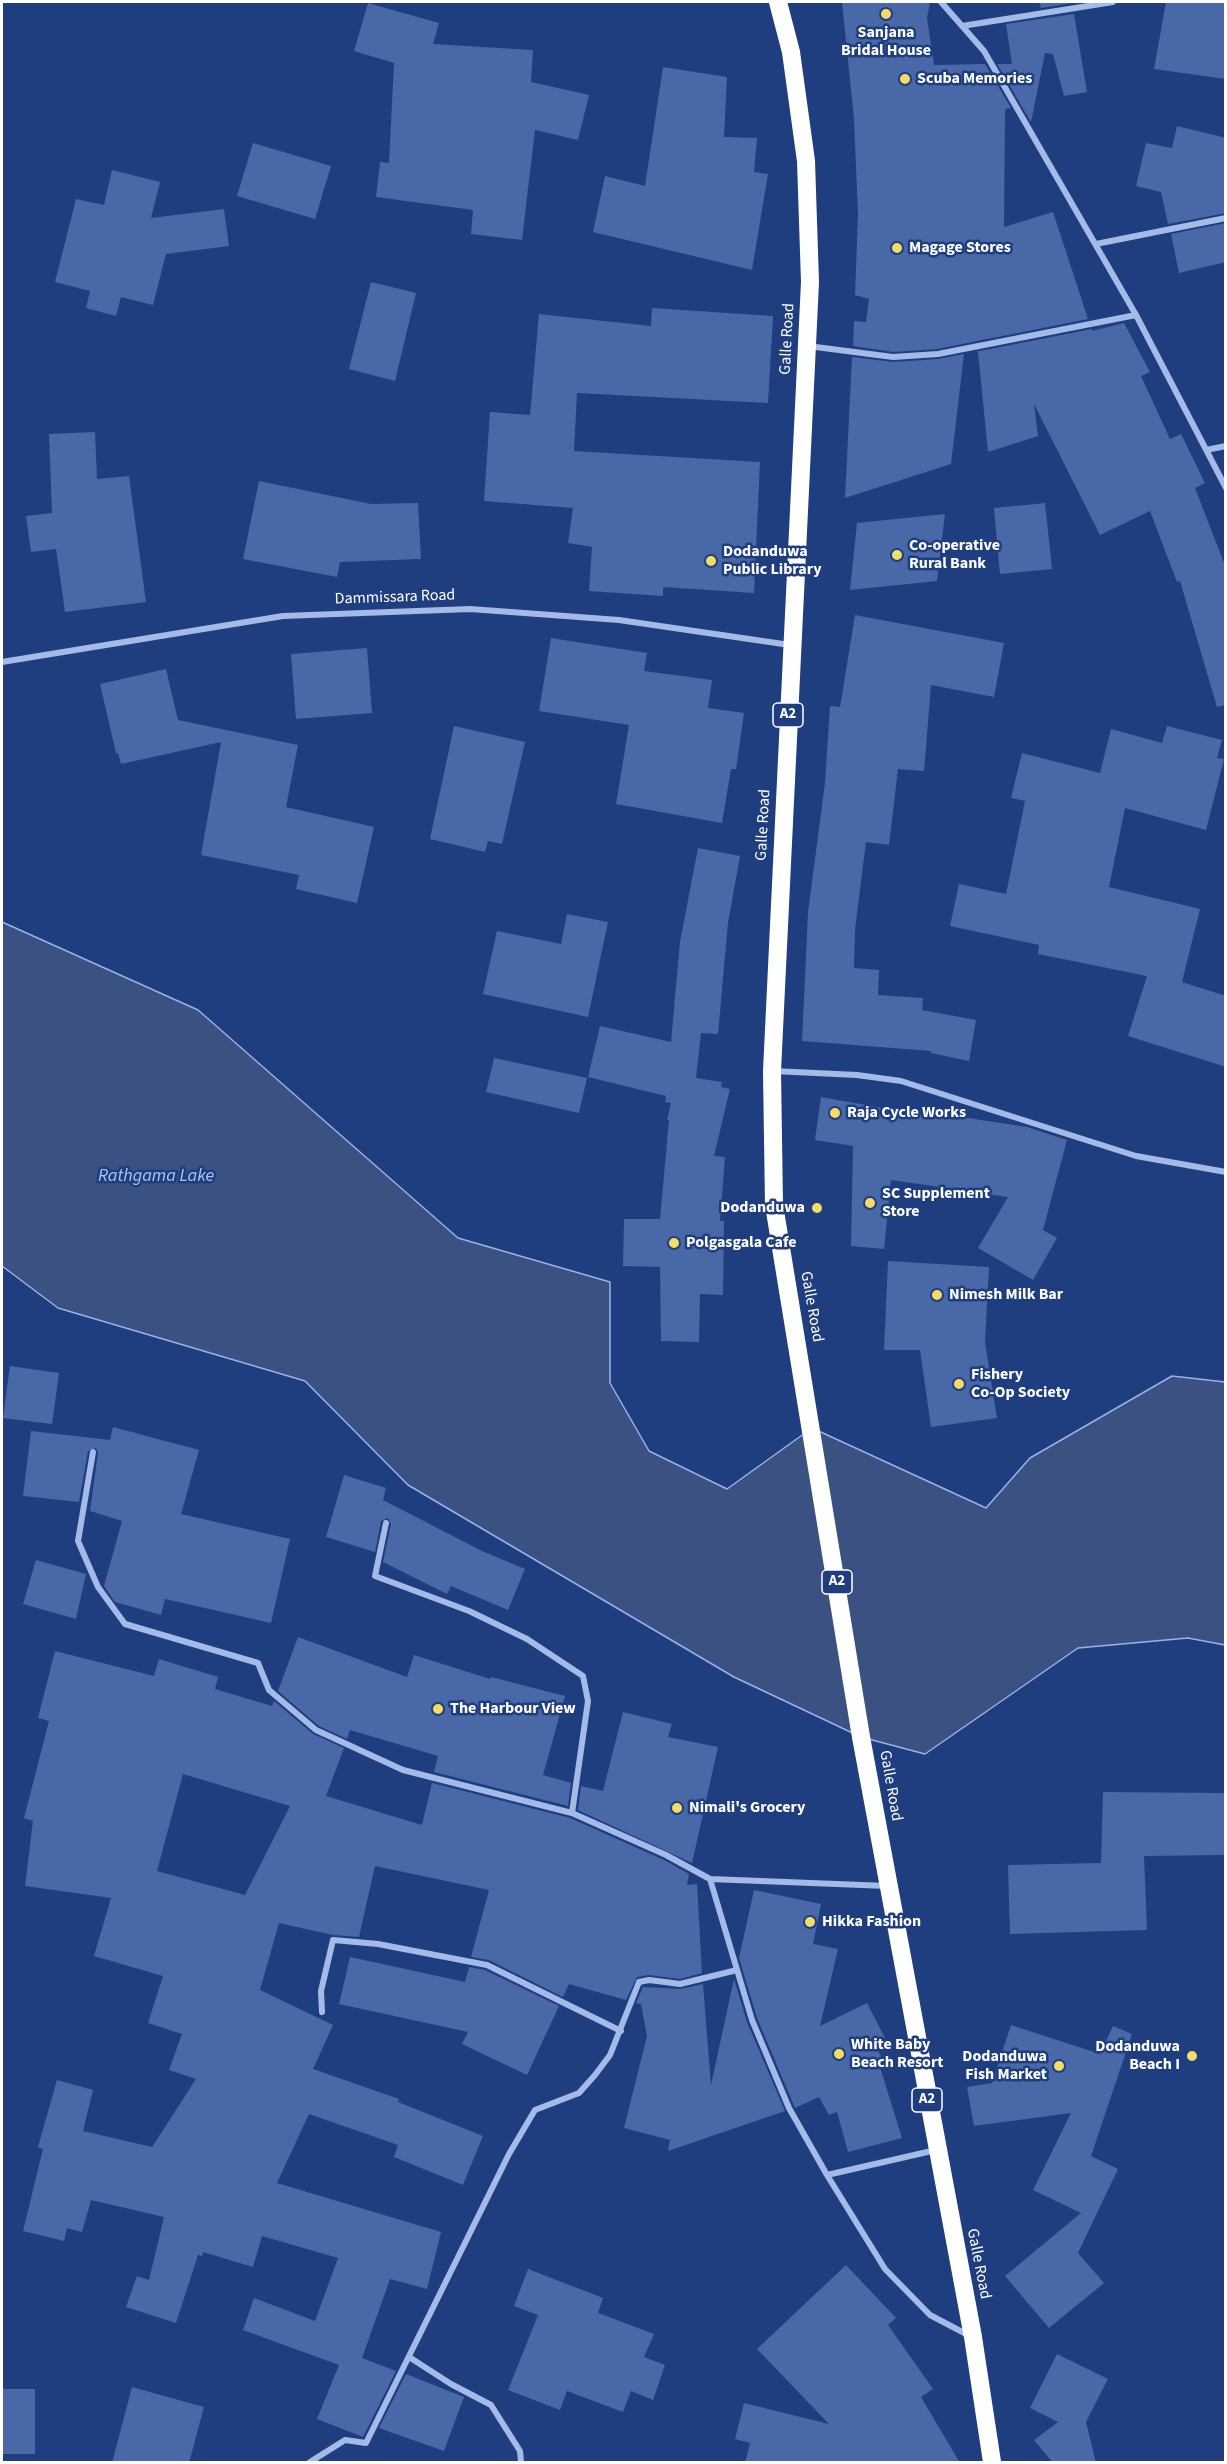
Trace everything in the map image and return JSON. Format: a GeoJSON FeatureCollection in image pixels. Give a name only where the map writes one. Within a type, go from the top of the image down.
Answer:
{"type":"FeatureCollection","features":[{"type":"Feature","properties":{"kind":"highway","name":"Galle Road"},"geometry":{"type":"LineString","coordinates":[[778,2],[791,52],[806,160],[810,282],[772,1071],[774,1205],[861,1737],[936,2150],[973,2337],[992,2463]]}},
{"type":"Feature","properties":{"kind":"street"},"geometry":{"type":"LineString","coordinates":[[941,2],[984,51],[1136,315],[1226,488]]}},
{"type":"Feature","properties":{"kind":"street"},"geometry":{"type":"LineString","coordinates":[[962,26],[1113,2]]}},
{"type":"Feature","properties":{"kind":"street"},"geometry":{"type":"LineString","coordinates":[[1096,244],[1226,218]]}},
{"type":"Feature","properties":{"kind":"street"},"geometry":{"type":"LineString","coordinates":[[807,346],[893,357],[938,354],[1136,315]]}},
{"type":"Feature","properties":{"kind":"street"},"geometry":{"type":"LineString","coordinates":[[1206,450],[1226,446]]}},
{"type":"Feature","properties":{"kind":"street","name":"Dammissara Road"},"geometry":{"type":"LineString","coordinates":[[2,662],[283,616],[470,609],[619,620],[791,645]]}},
{"type":"Feature","properties":{"kind":"street"},"geometry":{"type":"LineString","coordinates":[[772,1071],[857,1075],[901,1081],[1136,1156],[1226,1172]]}},
{"type":"Feature","properties":{"kind":"street"},"geometry":{"type":"LineString","coordinates":[[93,1452],[78,1541],[98,1587],[125,1624],[258,1663],[268,1690],[316,1730],[403,1770],[572,1813],[666,1855],[710,1879],[888,1886]]}},
{"type":"Feature","properties":{"kind":"street"},"geometry":{"type":"LineString","coordinates":[[386,1523],[375,1575],[469,1611],[527,1639],[583,1676],[588,1701],[572,1813]]}},
{"type":"Feature","properties":{"kind":"street"},"geometry":{"type":"LineString","coordinates":[[710,1879],[752,2020],[789,2108],[826,2175],[885,2269],[930,2315],[973,2337]]}},
{"type":"Feature","properties":{"kind":"street"},"geometry":{"type":"LineString","coordinates":[[322,2012],[321,1991],[333,1940],[378,1944],[487,1965],[621,2031]]}},
{"type":"Feature","properties":{"kind":"street"},"geometry":{"type":"LineString","coordinates":[[310,2463],[345,2440],[366,2443],[508,2154],[535,2110],[579,2093],[610,2055],[639,1982],[680,1984],[737,1970]]}},
{"type":"Feature","properties":{"kind":"street"},"geometry":{"type":"LineString","coordinates":[[826,2175],[936,2150]]}},
{"type":"Feature","properties":{"kind":"street"},"geometry":{"type":"LineString","coordinates":[[409,2357],[451,2384],[491,2405],[520,2451],[521,2463]]}},
{"type":"Feature","properties":{"kind":"water","name":"Rathgama Lake"},"geometry":{"type":"Polygon","coordinates":[[[2,922],[198,1010],[458,1238],[610,1282],[610,1383],[649,1451],[727,1489],[812,1428],[986,1508],[1030,1458],[1172,1376],[1225,1382],[1225,1645],[1188,1638],[1078,1648],[925,1754],[861,1737],[734,1677],[408,1485],[305,1381],[58,1308],[2,1266],[2,922]]]}},
{"type":"Feature","properties":{"kind":"building"},"geometry":{"type":"Polygon","coordinates":[[[842,2],[930,2],[927,18],[934,65],[985,64],[1011,108],[1005,109],[1004,227],[1053,212],[1088,319],[937,349],[893,352],[853,346],[854,321],[866,322],[869,299],[855,295],[858,214],[854,119],[842,2]]]}},
{"type":"Feature","properties":{"kind":"building"},"geometry":{"type":"Polygon","coordinates":[[[1039,2],[1072,2],[1072,3],[1041,8],[1039,2]]]}},
{"type":"Feature","properties":{"kind":"building"},"geometry":{"type":"Polygon","coordinates":[[[1166,2],[1226,2],[1226,79],[1154,69],[1166,2]]]}},
{"type":"Feature","properties":{"kind":"building"},"geometry":{"type":"Polygon","coordinates":[[[368,3],[439,23],[433,44],[533,50],[531,82],[589,95],[578,140],[535,130],[522,240],[471,234],[473,210],[376,197],[380,162],[389,163],[394,63],[354,51],[368,3]]]}},
{"type":"Feature","properties":{"kind":"building"},"geometry":{"type":"Polygon","coordinates":[[[1074,14],[1087,92],[1064,96],[1053,54],[1045,53],[1031,122],[997,64],[1012,64],[1006,24],[1074,14]]]}},
{"type":"Feature","properties":{"kind":"building"},"geometry":{"type":"Polygon","coordinates":[[[663,67],[727,77],[724,137],[757,138],[754,172],[768,174],[752,270],[593,232],[605,176],[645,186],[663,67]]]}},
{"type":"Feature","properties":{"kind":"building"},"geometry":{"type":"Polygon","coordinates":[[[1177,126],[1226,138],[1226,213],[1168,224],[1161,192],[1136,186],[1146,143],[1172,148],[1177,126]]]}},
{"type":"Feature","properties":{"kind":"building"},"geometry":{"type":"Polygon","coordinates":[[[253,143],[331,166],[315,219],[237,196],[253,143]]]}},
{"type":"Feature","properties":{"kind":"building"},"geometry":{"type":"Polygon","coordinates":[[[112,170],[160,182],[151,218],[224,209],[229,246],[166,254],[153,305],[121,297],[116,316],[86,308],[90,291],[55,282],[76,199],[104,205],[112,170]]]}},
{"type":"Feature","properties":{"kind":"building"},"geometry":{"type":"Polygon","coordinates":[[[1226,223],[1226,262],[1179,273],[1171,234],[1226,223]]]}},
{"type":"Feature","properties":{"kind":"building"},"geometry":{"type":"Polygon","coordinates":[[[371,282],[416,293],[395,381],[349,369],[371,282]]]}},
{"type":"Feature","properties":{"kind":"building"},"geometry":{"type":"Polygon","coordinates":[[[652,308],[773,316],[768,403],[577,393],[574,451],[760,462],[754,593],[663,587],[663,596],[589,591],[592,547],[568,543],[573,508],[484,501],[490,412],[530,415],[539,314],[651,326],[652,308]]]}},
{"type":"Feature","properties":{"kind":"building"},"geometry":{"type":"Polygon","coordinates":[[[1124,323],[1150,372],[1141,376],[1170,439],[1181,434],[1205,483],[1195,488],[1226,568],[1226,705],[1217,707],[1180,581],[1177,582],[1150,511],[1100,535],[1034,404],[1038,436],[988,452],[978,352],[975,352],[1124,323]]]}},
{"type":"Feature","properties":{"kind":"building"},"geometry":{"type":"Polygon","coordinates":[[[964,354],[951,464],[845,498],[852,357],[893,362],[938,359],[964,354]]]}},
{"type":"Feature","properties":{"kind":"building"},"geometry":{"type":"Polygon","coordinates":[[[95,432],[97,479],[129,476],[146,602],[65,612],[56,549],[31,552],[26,516],[52,513],[49,434],[95,432]]]}},
{"type":"Feature","properties":{"kind":"building"},"geometry":{"type":"Polygon","coordinates":[[[259,481],[371,504],[418,503],[421,559],[340,562],[337,577],[243,559],[259,481]]]}},
{"type":"Feature","properties":{"kind":"building"},"geometry":{"type":"Polygon","coordinates":[[[1045,503],[1052,569],[1000,574],[994,508],[1045,503]]]}},
{"type":"Feature","properties":{"kind":"building","name":"Co-operative Rural Bank"},"geometry":{"type":"Polygon","coordinates":[[[945,514],[937,581],[850,590],[857,523],[945,514]]]}},
{"type":"Feature","properties":{"kind":"building"},"geometry":{"type":"Polygon","coordinates":[[[855,615],[1004,643],[994,697],[931,685],[924,771],[898,769],[889,845],[866,842],[855,929],[854,968],[879,970],[878,995],[923,998],[922,1010],[976,1020],[969,1061],[931,1053],[931,1051],[802,1041],[808,912],[825,783],[830,706],[840,707],[855,615]]]}},
{"type":"Feature","properties":{"kind":"building"},"geometry":{"type":"Polygon","coordinates":[[[551,638],[647,653],[644,671],[712,680],[708,708],[744,713],[736,769],[731,769],[722,823],[616,804],[629,725],[539,711],[551,638]]]}},
{"type":"Feature","properties":{"kind":"building"},"geometry":{"type":"Polygon","coordinates":[[[367,648],[372,713],[296,719],[291,654],[367,648]]]}},
{"type":"Feature","properties":{"kind":"building"},"geometry":{"type":"Polygon","coordinates":[[[166,669],[178,720],[298,745],[286,807],[374,827],[357,903],[296,889],[299,875],[201,855],[221,742],[121,764],[118,753],[116,753],[100,684],[166,669]]]}},
{"type":"Feature","properties":{"kind":"building"},"geometry":{"type":"Polygon","coordinates":[[[454,726],[525,742],[502,844],[488,841],[485,852],[430,839],[454,726]]]}},
{"type":"Feature","properties":{"kind":"building"},"geometry":{"type":"Polygon","coordinates":[[[1167,726],[1222,740],[1217,758],[1224,759],[1206,830],[1125,808],[1109,887],[1200,909],[1182,982],[1226,996],[1226,1067],[1128,1036],[1147,976],[1038,954],[1039,945],[950,926],[959,884],[1006,894],[1025,801],[1011,798],[1022,753],[1100,773],[1111,729],[1162,743],[1167,726]]]}},
{"type":"Feature","properties":{"kind":"building"},"geometry":{"type":"Polygon","coordinates":[[[698,848],[740,856],[728,923],[718,1034],[701,1033],[696,1078],[722,1082],[721,1087],[730,1089],[714,1156],[725,1157],[720,1221],[724,1221],[723,1295],[700,1294],[699,1342],[661,1341],[660,1267],[623,1266],[624,1219],[660,1219],[669,1120],[667,1120],[671,1103],[665,1102],[666,1096],[588,1077],[600,1026],[671,1042],[680,942],[698,848]]]}},
{"type":"Feature","properties":{"kind":"building"},"geometry":{"type":"Polygon","coordinates":[[[567,914],[608,922],[588,1017],[483,994],[497,931],[561,944],[567,914]]]}},
{"type":"Feature","properties":{"kind":"building"},"geometry":{"type":"Polygon","coordinates":[[[494,1058],[587,1078],[579,1113],[486,1092],[494,1058]]]}},
{"type":"Feature","properties":{"kind":"building"},"geometry":{"type":"Polygon","coordinates":[[[821,1097],[922,1115],[922,1111],[1027,1127],[1067,1140],[1043,1230],[1057,1238],[1033,1280],[978,1248],[1008,1197],[891,1180],[884,1249],[851,1246],[853,1146],[815,1140],[821,1097]]]}},
{"type":"Feature","properties":{"kind":"building"},"geometry":{"type":"Polygon","coordinates":[[[888,1261],[989,1267],[985,1342],[997,1418],[931,1427],[920,1350],[884,1350],[888,1261]]]}},
{"type":"Feature","properties":{"kind":"building"},"geometry":{"type":"Polygon","coordinates":[[[10,1366],[59,1373],[52,1424],[3,1418],[10,1366]]]}},
{"type":"Feature","properties":{"kind":"building"},"geometry":{"type":"Polygon","coordinates":[[[113,1427],[199,1450],[181,1514],[290,1539],[271,1623],[165,1599],[161,1615],[115,1602],[104,1586],[122,1521],[90,1511],[98,1453],[96,1448],[88,1451],[79,1502],[23,1496],[31,1431],[110,1440],[113,1427]]]}},
{"type":"Feature","properties":{"kind":"building"},"geometry":{"type":"Polygon","coordinates":[[[344,1475],[386,1488],[383,1500],[482,1551],[525,1569],[508,1610],[451,1586],[447,1594],[383,1562],[391,1524],[388,1518],[381,1521],[375,1552],[326,1537],[344,1475]]]}},
{"type":"Feature","properties":{"kind":"building"},"geometry":{"type":"Polygon","coordinates":[[[36,1560],[86,1574],[76,1619],[23,1604],[36,1560]]]}},
{"type":"Feature","properties":{"kind":"building"},"geometry":{"type":"Polygon","coordinates":[[[298,1637],[407,1677],[414,1655],[490,1679],[491,1677],[565,1696],[543,1775],[571,1783],[568,1806],[434,1772],[438,1756],[350,1730],[347,1739],[319,1726],[278,1691],[298,1637]]]}},
{"type":"Feature","properties":{"kind":"building"},"geometry":{"type":"Polygon","coordinates":[[[55,1651],[154,1676],[159,1659],[218,1677],[215,1689],[272,1706],[274,1701],[313,1734],[344,1748],[326,1796],[422,1825],[432,1783],[570,1818],[664,1860],[689,1874],[687,1885],[697,1884],[702,1973],[680,1979],[649,1975],[637,1977],[626,2000],[569,1984],[563,1997],[489,1960],[471,1957],[489,1890],[375,1866],[359,1937],[333,1935],[279,1923],[260,1990],[333,2025],[313,2069],[399,2099],[398,2102],[483,2136],[463,2185],[394,2157],[398,2145],[309,2114],[277,2183],[441,2232],[427,2289],[390,2279],[362,2358],[396,2371],[363,2437],[317,2419],[339,2365],[243,2330],[254,2298],[315,2321],[338,2258],[262,2236],[253,2267],[203,2252],[202,2256],[198,2255],[176,2323],[126,2307],[137,2276],[149,2280],[164,2217],[91,2200],[82,2232],[67,2228],[64,2241],[23,2231],[43,2149],[38,2147],[57,2080],[93,2090],[83,2131],[152,2147],[196,2079],[169,2070],[182,2034],[148,2023],[163,1976],[94,1956],[111,1898],[25,1886],[33,1821],[24,1818],[49,1721],[38,1718],[55,1651]],[[183,1774],[157,1871],[245,1895],[290,1806],[183,1774]]]}},
{"type":"Feature","properties":{"kind":"building"},"geometry":{"type":"Polygon","coordinates":[[[623,1712],[672,1724],[668,1737],[718,1747],[692,1863],[578,1810],[581,1786],[603,1791],[623,1712]]]}},
{"type":"Feature","properties":{"kind":"building"},"geometry":{"type":"Polygon","coordinates":[[[1103,1792],[1226,1793],[1226,1855],[1144,1856],[1147,1930],[1010,1934],[1008,1865],[1101,1863],[1103,1792]]]}},
{"type":"Feature","properties":{"kind":"building"},"geometry":{"type":"Polygon","coordinates":[[[754,1890],[821,1904],[813,1944],[838,1949],[820,2026],[867,2003],[885,2038],[874,2043],[885,2064],[880,2067],[902,2138],[848,2152],[837,2112],[829,2115],[819,2097],[795,2108],[757,2018],[739,1958],[754,1890]]]}},
{"type":"Feature","properties":{"kind":"building"},"geometry":{"type":"Polygon","coordinates":[[[350,1957],[465,1982],[469,1967],[485,1970],[559,2006],[527,2075],[462,2044],[468,2032],[339,2004],[350,1957]]]}},
{"type":"Feature","properties":{"kind":"building"},"geometry":{"type":"Polygon","coordinates":[[[734,1979],[747,2022],[785,2111],[668,2151],[670,2140],[624,2128],[647,2036],[641,2004],[636,2003],[643,1987],[680,1989],[703,1984],[711,2085],[734,1979]]]}},
{"type":"Feature","properties":{"kind":"building"},"geometry":{"type":"Polygon","coordinates":[[[1011,2025],[1100,2054],[1113,2026],[1132,2034],[1091,2156],[1118,2169],[1078,2253],[1104,2283],[1049,2328],[1005,2276],[1081,2213],[1033,2190],[1071,2113],[974,2126],[967,2087],[992,2083],[1011,2025]]]}},
{"type":"Feature","properties":{"kind":"building"},"geometry":{"type":"Polygon","coordinates":[[[846,2265],[896,2318],[888,2325],[933,2389],[921,2397],[960,2463],[745,2463],[750,2443],[735,2439],[744,2403],[829,2424],[757,2349],[846,2265]]]}},
{"type":"Feature","properties":{"kind":"building"},"geometry":{"type":"Polygon","coordinates":[[[528,2269],[603,2298],[598,2313],[654,2334],[644,2357],[665,2365],[653,2400],[631,2391],[623,2412],[567,2391],[560,2410],[508,2390],[538,2315],[514,2306],[528,2269]]]}},
{"type":"Feature","properties":{"kind":"building"},"geometry":{"type":"Polygon","coordinates":[[[1057,2354],[1108,2379],[1086,2422],[1096,2463],[1053,2463],[1034,2440],[1058,2422],[1030,2408],[1057,2354]]]}},
{"type":"Feature","properties":{"kind":"building"},"geometry":{"type":"Polygon","coordinates":[[[406,2374],[464,2397],[444,2451],[379,2428],[406,2374]]]}},
{"type":"Feature","properties":{"kind":"building"},"geometry":{"type":"Polygon","coordinates":[[[132,2387],[204,2407],[189,2463],[112,2463],[132,2387]]]}},
{"type":"Feature","properties":{"kind":"building"},"geometry":{"type":"Polygon","coordinates":[[[2,2389],[35,2389],[35,2454],[2,2454],[2,2389]]]}},
{"type":"Feature","properties":{"kind":"place","name":"Sanjana Bridal House"},"geometry":{"type":"Point","coordinates":[886,14]}},
{"type":"Feature","properties":{"kind":"place","name":"Scuba Memories"},"geometry":{"type":"Point","coordinates":[905,79]}},
{"type":"Feature","properties":{"kind":"place","name":"Magage Stores"},"geometry":{"type":"Point","coordinates":[897,248]}},
{"type":"Feature","properties":{"kind":"place","name":"Co-operative Rural Bank"},"geometry":{"type":"Point","coordinates":[897,555]}},
{"type":"Feature","properties":{"kind":"place","name":"Dodanduwa Public Library"},"geometry":{"type":"Point","coordinates":[711,561]}},
{"type":"Feature","properties":{"kind":"place","name":"Raja Cycle Works"},"geometry":{"type":"Point","coordinates":[835,1113]}},
{"type":"Feature","properties":{"kind":"place","name":"SC Supplement Store"},"geometry":{"type":"Point","coordinates":[870,1203]}},
{"type":"Feature","properties":{"kind":"place","name":"Dodanduwa"},"geometry":{"type":"Point","coordinates":[817,1208]}},
{"type":"Feature","properties":{"kind":"place","name":"Polgasgala Cafe"},"geometry":{"type":"Point","coordinates":[674,1243]}},
{"type":"Feature","properties":{"kind":"place","name":"Nimesh Milk Bar"},"geometry":{"type":"Point","coordinates":[937,1295]}},
{"type":"Feature","properties":{"kind":"place","name":"Fishery Co-Op Society"},"geometry":{"type":"Point","coordinates":[959,1384]}},
{"type":"Feature","properties":{"kind":"place","name":"The Harbour View"},"geometry":{"type":"Point","coordinates":[438,1709]}},
{"type":"Feature","properties":{"kind":"place","name":"Nimali's Grocery"},"geometry":{"type":"Point","coordinates":[677,1808]}},
{"type":"Feature","properties":{"kind":"place","name":"Hikka Fashion"},"geometry":{"type":"Point","coordinates":[810,1922]}},
{"type":"Feature","properties":{"kind":"place","name":"White Baby Beach Resort"},"geometry":{"type":"Point","coordinates":[839,2054]}},
{"type":"Feature","properties":{"kind":"place","name":"Dodanduwa Beach I"},"geometry":{"type":"Point","coordinates":[1192,2056]}},
{"type":"Feature","properties":{"kind":"place","name":"Dodanduwa Fish Market"},"geometry":{"type":"Point","coordinates":[1059,2066]}}]}
